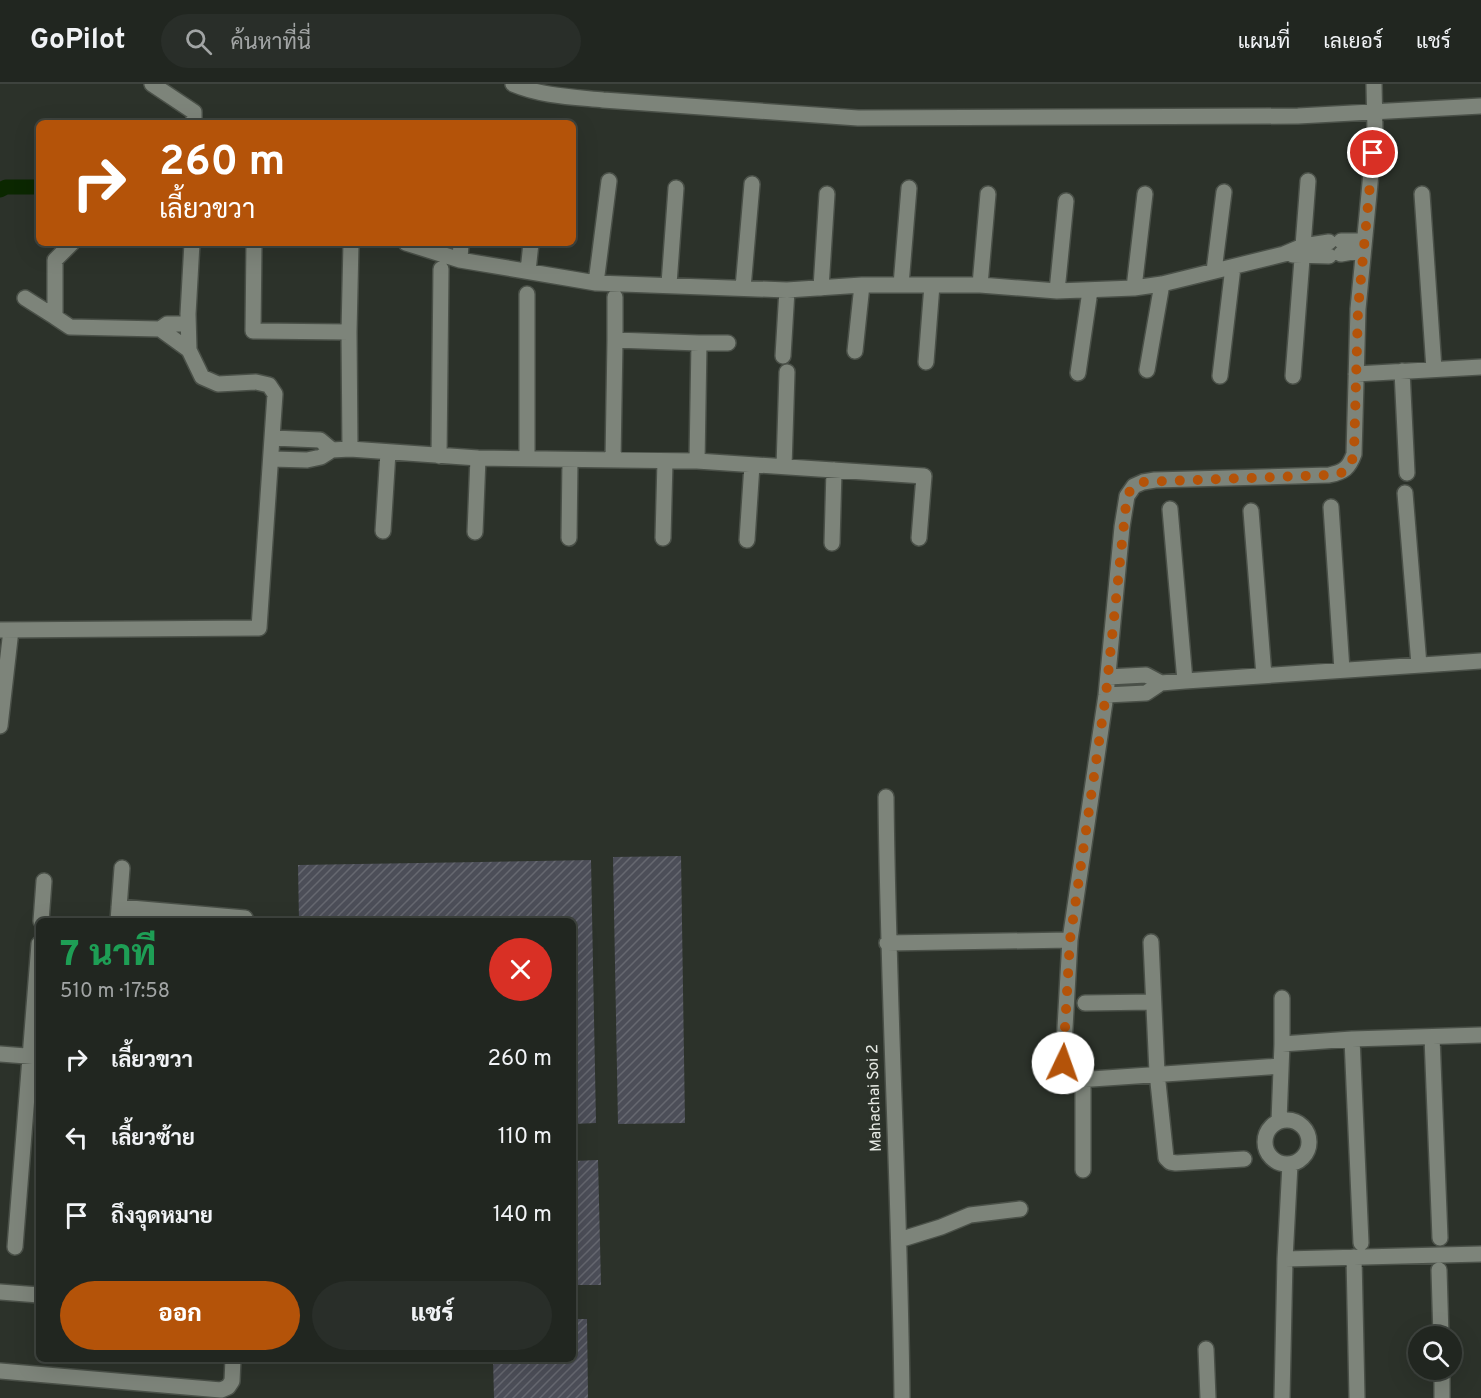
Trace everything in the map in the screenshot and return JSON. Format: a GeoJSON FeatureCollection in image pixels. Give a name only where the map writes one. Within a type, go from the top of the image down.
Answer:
{"type":"FeatureCollection","features":[{"type":"Feature","properties":{"kind":"street"},"geometry":{"type":"LineString","coordinates":[[152,84],[194,112],[194,120]]}},
{"type":"Feature","properties":{"kind":"street"},"geometry":{"type":"LineString","coordinates":[[513,84],[562,96],[858,118],[1298,116],[1481,106]]}},
{"type":"Feature","properties":{"kind":"street"},"geometry":{"type":"LineString","coordinates":[[1281,1066],[1083,1080],[1068,1078],[1063,1063],[1070,940],[1106,694],[1127,495],[1134,486],[1155,480],[1319,476],[1341,473],[1350,466],[1354,454],[1358,309],[1376,111],[1374,84]]}},
{"type":"Feature","properties":{"kind":"street"},"geometry":{"type":"LineString","coordinates":[[596,283],[609,181]]}},
{"type":"Feature","properties":{"kind":"street"},"geometry":{"type":"LineString","coordinates":[[1293,376],[1308,181]]}},
{"type":"Feature","properties":{"kind":"street"},"geometry":{"type":"LineString","coordinates":[[743,288],[752,184]]}},
{"type":"Feature","properties":{"kind":"street"},"geometry":{"type":"LineString","coordinates":[[669,285],[676,188]]}},
{"type":"Feature","properties":{"kind":"street"},"geometry":{"type":"LineString","coordinates":[[901,285],[909,188]]}},
{"type":"Feature","properties":{"kind":"street"},"geometry":{"type":"LineString","coordinates":[[1214,271],[1224,192]]}},
{"type":"Feature","properties":{"kind":"street"},"geometry":{"type":"LineString","coordinates":[[822,288],[827,194]]}},
{"type":"Feature","properties":{"kind":"street"},"geometry":{"type":"LineString","coordinates":[[980,285],[988,194]]}},
{"type":"Feature","properties":{"kind":"street"},"geometry":{"type":"LineString","coordinates":[[1134,288],[1145,194]]}},
{"type":"Feature","properties":{"kind":"street"},"geometry":{"type":"LineString","coordinates":[[1422,194],[1434,369]]}},
{"type":"Feature","properties":{"kind":"street"},"geometry":{"type":"LineString","coordinates":[[1057,291],[1066,201]]}},
{"type":"Feature","properties":{"kind":"street"},"geometry":{"type":"LineString","coordinates":[[416,246],[460,260],[596,283],[787,290],[862,285],[980,285],[1090,291],[1162,284],[1284,254],[1364,245]]}},
{"type":"Feature","properties":{"kind":"street"},"geometry":{"type":"LineString","coordinates":[[55,317],[55,260],[69,246]]}},
{"type":"Feature","properties":{"kind":"street"},"geometry":{"type":"LineString","coordinates":[[0,726],[5,630],[259,628],[275,394],[269,385],[256,382],[218,384],[202,377],[189,350],[192,246]]}},
{"type":"Feature","properties":{"kind":"street"},"geometry":{"type":"LineString","coordinates":[[254,246],[254,331],[349,332]]}},
{"type":"Feature","properties":{"kind":"street"},"geometry":{"type":"LineString","coordinates":[[350,449],[351,246]]}},
{"type":"Feature","properties":{"kind":"street"},"geometry":{"type":"LineString","coordinates":[[460,260],[461,246]]}},
{"type":"Feature","properties":{"kind":"street"},"geometry":{"type":"LineString","coordinates":[[528,271],[531,246]]}},
{"type":"Feature","properties":{"kind":"street"},"geometry":{"type":"LineString","coordinates":[[1220,376],[1233,267]]}},
{"type":"Feature","properties":{"kind":"street"},"geometry":{"type":"LineString","coordinates":[[439,456],[441,269]]}},
{"type":"Feature","properties":{"kind":"street"},"geometry":{"type":"LineString","coordinates":[[1147,370],[1162,284]]}},
{"type":"Feature","properties":{"kind":"street"},"geometry":{"type":"LineString","coordinates":[[855,351],[862,285]]}},
{"type":"Feature","properties":{"kind":"street"},"geometry":{"type":"LineString","coordinates":[[926,362],[932,285]]}},
{"type":"Feature","properties":{"kind":"street"},"geometry":{"type":"LineString","coordinates":[[783,356],[787,290]]}},
{"type":"Feature","properties":{"kind":"street"},"geometry":{"type":"LineString","coordinates":[[1078,373],[1090,291]]}},
{"type":"Feature","properties":{"kind":"street"},"geometry":{"type":"LineString","coordinates":[[527,294],[527,458]]}},
{"type":"Feature","properties":{"kind":"street"},"geometry":{"type":"LineString","coordinates":[[613,460],[615,297]]}},
{"type":"Feature","properties":{"kind":"street"},"geometry":{"type":"LineString","coordinates":[[25,298],[70,327],[160,329],[189,350]]}},
{"type":"Feature","properties":{"kind":"street"},"geometry":{"type":"LineString","coordinates":[[160,329],[167,324],[188,324]]}},
{"type":"Feature","properties":{"kind":"street"},"geometry":{"type":"LineString","coordinates":[[615,340],[728,343]]}},
{"type":"Feature","properties":{"kind":"street"},"geometry":{"type":"LineString","coordinates":[[697,461],[699,343]]}},
{"type":"Feature","properties":{"kind":"street"},"geometry":{"type":"LineString","coordinates":[[1356,374],[1481,367]]}},
{"type":"Feature","properties":{"kind":"street"},"geometry":{"type":"LineString","coordinates":[[1402,371],[1407,472]]}},
{"type":"Feature","properties":{"kind":"street"},"geometry":{"type":"LineString","coordinates":[[784,467],[787,372]]}},
{"type":"Feature","properties":{"kind":"street"},"geometry":{"type":"LineString","coordinates":[[273,438],[320,440],[332,450]]}},
{"type":"Feature","properties":{"kind":"street"},"geometry":{"type":"LineString","coordinates":[[272,459],[314,459],[332,450],[350,449],[477,458],[697,461],[924,476],[920,538]]}},
{"type":"Feature","properties":{"kind":"street"},"geometry":{"type":"LineString","coordinates":[[383,531],[388,452]]}},
{"type":"Feature","properties":{"kind":"street"},"geometry":{"type":"LineString","coordinates":[[475,532],[477,458]]}},
{"type":"Feature","properties":{"kind":"street"},"geometry":{"type":"LineString","coordinates":[[568,538],[570,460]]}},
{"type":"Feature","properties":{"kind":"street"},"geometry":{"type":"LineString","coordinates":[[663,538],[665,461]]}},
{"type":"Feature","properties":{"kind":"street"},"geometry":{"type":"LineString","coordinates":[[747,540],[752,465]]}},
{"type":"Feature","properties":{"kind":"street"},"geometry":{"type":"LineString","coordinates":[[832,543],[834,470]]}},
{"type":"Feature","properties":{"kind":"street"},"geometry":{"type":"LineString","coordinates":[[1405,493],[1419,665]]}},
{"type":"Feature","properties":{"kind":"street"},"geometry":{"type":"LineString","coordinates":[[1331,507],[1342,670]]}},
{"type":"Feature","properties":{"kind":"street"},"geometry":{"type":"LineString","coordinates":[[1170,508],[1185,681]]}},
{"type":"Feature","properties":{"kind":"street"},"geometry":{"type":"LineString","coordinates":[[1251,511],[1264,676]]}},
{"type":"Feature","properties":{"kind":"street"},"geometry":{"type":"LineString","coordinates":[[1106,694],[1146,693],[1161,683],[1481,661]]}},
{"type":"Feature","properties":{"kind":"street"},"geometry":{"type":"LineString","coordinates":[[1108,677],[1146,675],[1161,683]]}},
{"type":"Feature","properties":{"kind":"street","name":"Mahachai Soi 2"},"geometry":{"type":"LineString","coordinates":[[886,797],[887,943],[899,1240],[902,1398]]}},
{"type":"Feature","properties":{"kind":"street"},"geometry":{"type":"LineString","coordinates":[[122,868],[119,914],[245,918]]}},
{"type":"Feature","properties":{"kind":"street"},"geometry":{"type":"LineString","coordinates":[[41,918],[44,881]]}},
{"type":"Feature","properties":{"kind":"street"},"geometry":{"type":"LineString","coordinates":[[887,943],[1070,940]]}},
{"type":"Feature","properties":{"kind":"street"},"geometry":{"type":"LineString","coordinates":[[1151,942],[1157,1074],[1166,1158],[1176,1163],[1244,1159]]}},
{"type":"Feature","properties":{"kind":"street"},"geometry":{"type":"LineString","coordinates":[[1279,1121],[1282,998]]}},
{"type":"Feature","properties":{"kind":"street"},"geometry":{"type":"LineString","coordinates":[[1085,1003],[1153,1002]]}},
{"type":"Feature","properties":{"kind":"street"},"geometry":{"type":"LineString","coordinates":[[15,1247],[34,1056],[36,1011]]}},
{"type":"Feature","properties":{"kind":"street"},"geometry":{"type":"LineString","coordinates":[[1282,1044],[1352,1039],[1481,1035]]}},
{"type":"Feature","properties":{"kind":"street"},"geometry":{"type":"LineString","coordinates":[[1432,1037],[1440,1238]]}},
{"type":"Feature","properties":{"kind":"street"},"geometry":{"type":"LineString","coordinates":[[1352,1039],[1361,1243]]}},
{"type":"Feature","properties":{"kind":"street"},"geometry":{"type":"LineString","coordinates":[[0,1054],[34,1056]]}},
{"type":"Feature","properties":{"kind":"street"},"geometry":{"type":"LineString","coordinates":[[1083,1080],[1083,1170]]}},
{"type":"Feature","properties":{"kind":"street"},"geometry":{"type":"LineString","coordinates":[[1287,1119],[1302,1126],[1309,1141],[1304,1156],[1298,1162],[1290,1164],[1276,1162],[1266,1151],[1264,1144],[1268,1130],[1279,1121],[1287,1119]]}},
{"type":"Feature","properties":{"kind":"street"},"geometry":{"type":"LineString","coordinates":[[1282,1398],[1290,1164]]}},
{"type":"Feature","properties":{"kind":"street"},"geometry":{"type":"LineString","coordinates":[[899,1240],[970,1215],[1020,1209]]}},
{"type":"Feature","properties":{"kind":"street"},"geometry":{"type":"LineString","coordinates":[[1285,1259],[1481,1254]]}},
{"type":"Feature","properties":{"kind":"street"},"geometry":{"type":"LineString","coordinates":[[1354,1257],[1357,1398]]}},
{"type":"Feature","properties":{"kind":"street"},"geometry":{"type":"LineString","coordinates":[[1439,1270],[1441,1326]]}},
{"type":"Feature","properties":{"kind":"street"},"geometry":{"type":"LineString","coordinates":[[0,1292],[36,1295]]}},
{"type":"Feature","properties":{"kind":"street"},"geometry":{"type":"LineString","coordinates":[[1206,1349],[1208,1398]]}},
{"type":"Feature","properties":{"kind":"street"},"geometry":{"type":"LineString","coordinates":[[0,1371],[221,1389],[228,1387],[232,1381],[232,1362]]}},
{"type":"Feature","properties":{"kind":"street"},"geometry":{"type":"LineString","coordinates":[[1442,1380],[1442,1398]]}},
{"type":"Feature","properties":{"kind":"building"},"geometry":{"type":"Polygon","coordinates":[[[681,856],[685,1123],[618,1124],[613,857],[681,856]]]}},
{"type":"Feature","properties":{"kind":"building"},"geometry":{"type":"Polygon","coordinates":[[[591,860],[596,1123],[576,1124],[576,918],[299,918],[298,865],[591,860]]]}},
{"type":"Feature","properties":{"kind":"building"},"geometry":{"type":"Polygon","coordinates":[[[598,1160],[601,1285],[576,1285],[576,1161],[598,1160]]]}},
{"type":"Feature","properties":{"kind":"building"},"geometry":{"type":"Polygon","coordinates":[[[576,1319],[587,1319],[588,1398],[494,1398],[493,1362],[576,1362],[576,1319]]]}},
{"type":"Feature","properties":{"kind":"waterway"},"geometry":{"type":"LineString","coordinates":[[0,190],[6,187],[36,187]]}},
{"type":"Feature","properties":{"kind":"route"},"geometry":{"type":"LineString","coordinates":[[1063,1063],[1070,940],[1106,694],[1127,495],[1134,486],[1155,480],[1329,475],[1341,473],[1350,466],[1355,442],[1358,309],[1373,153]]}}]}
